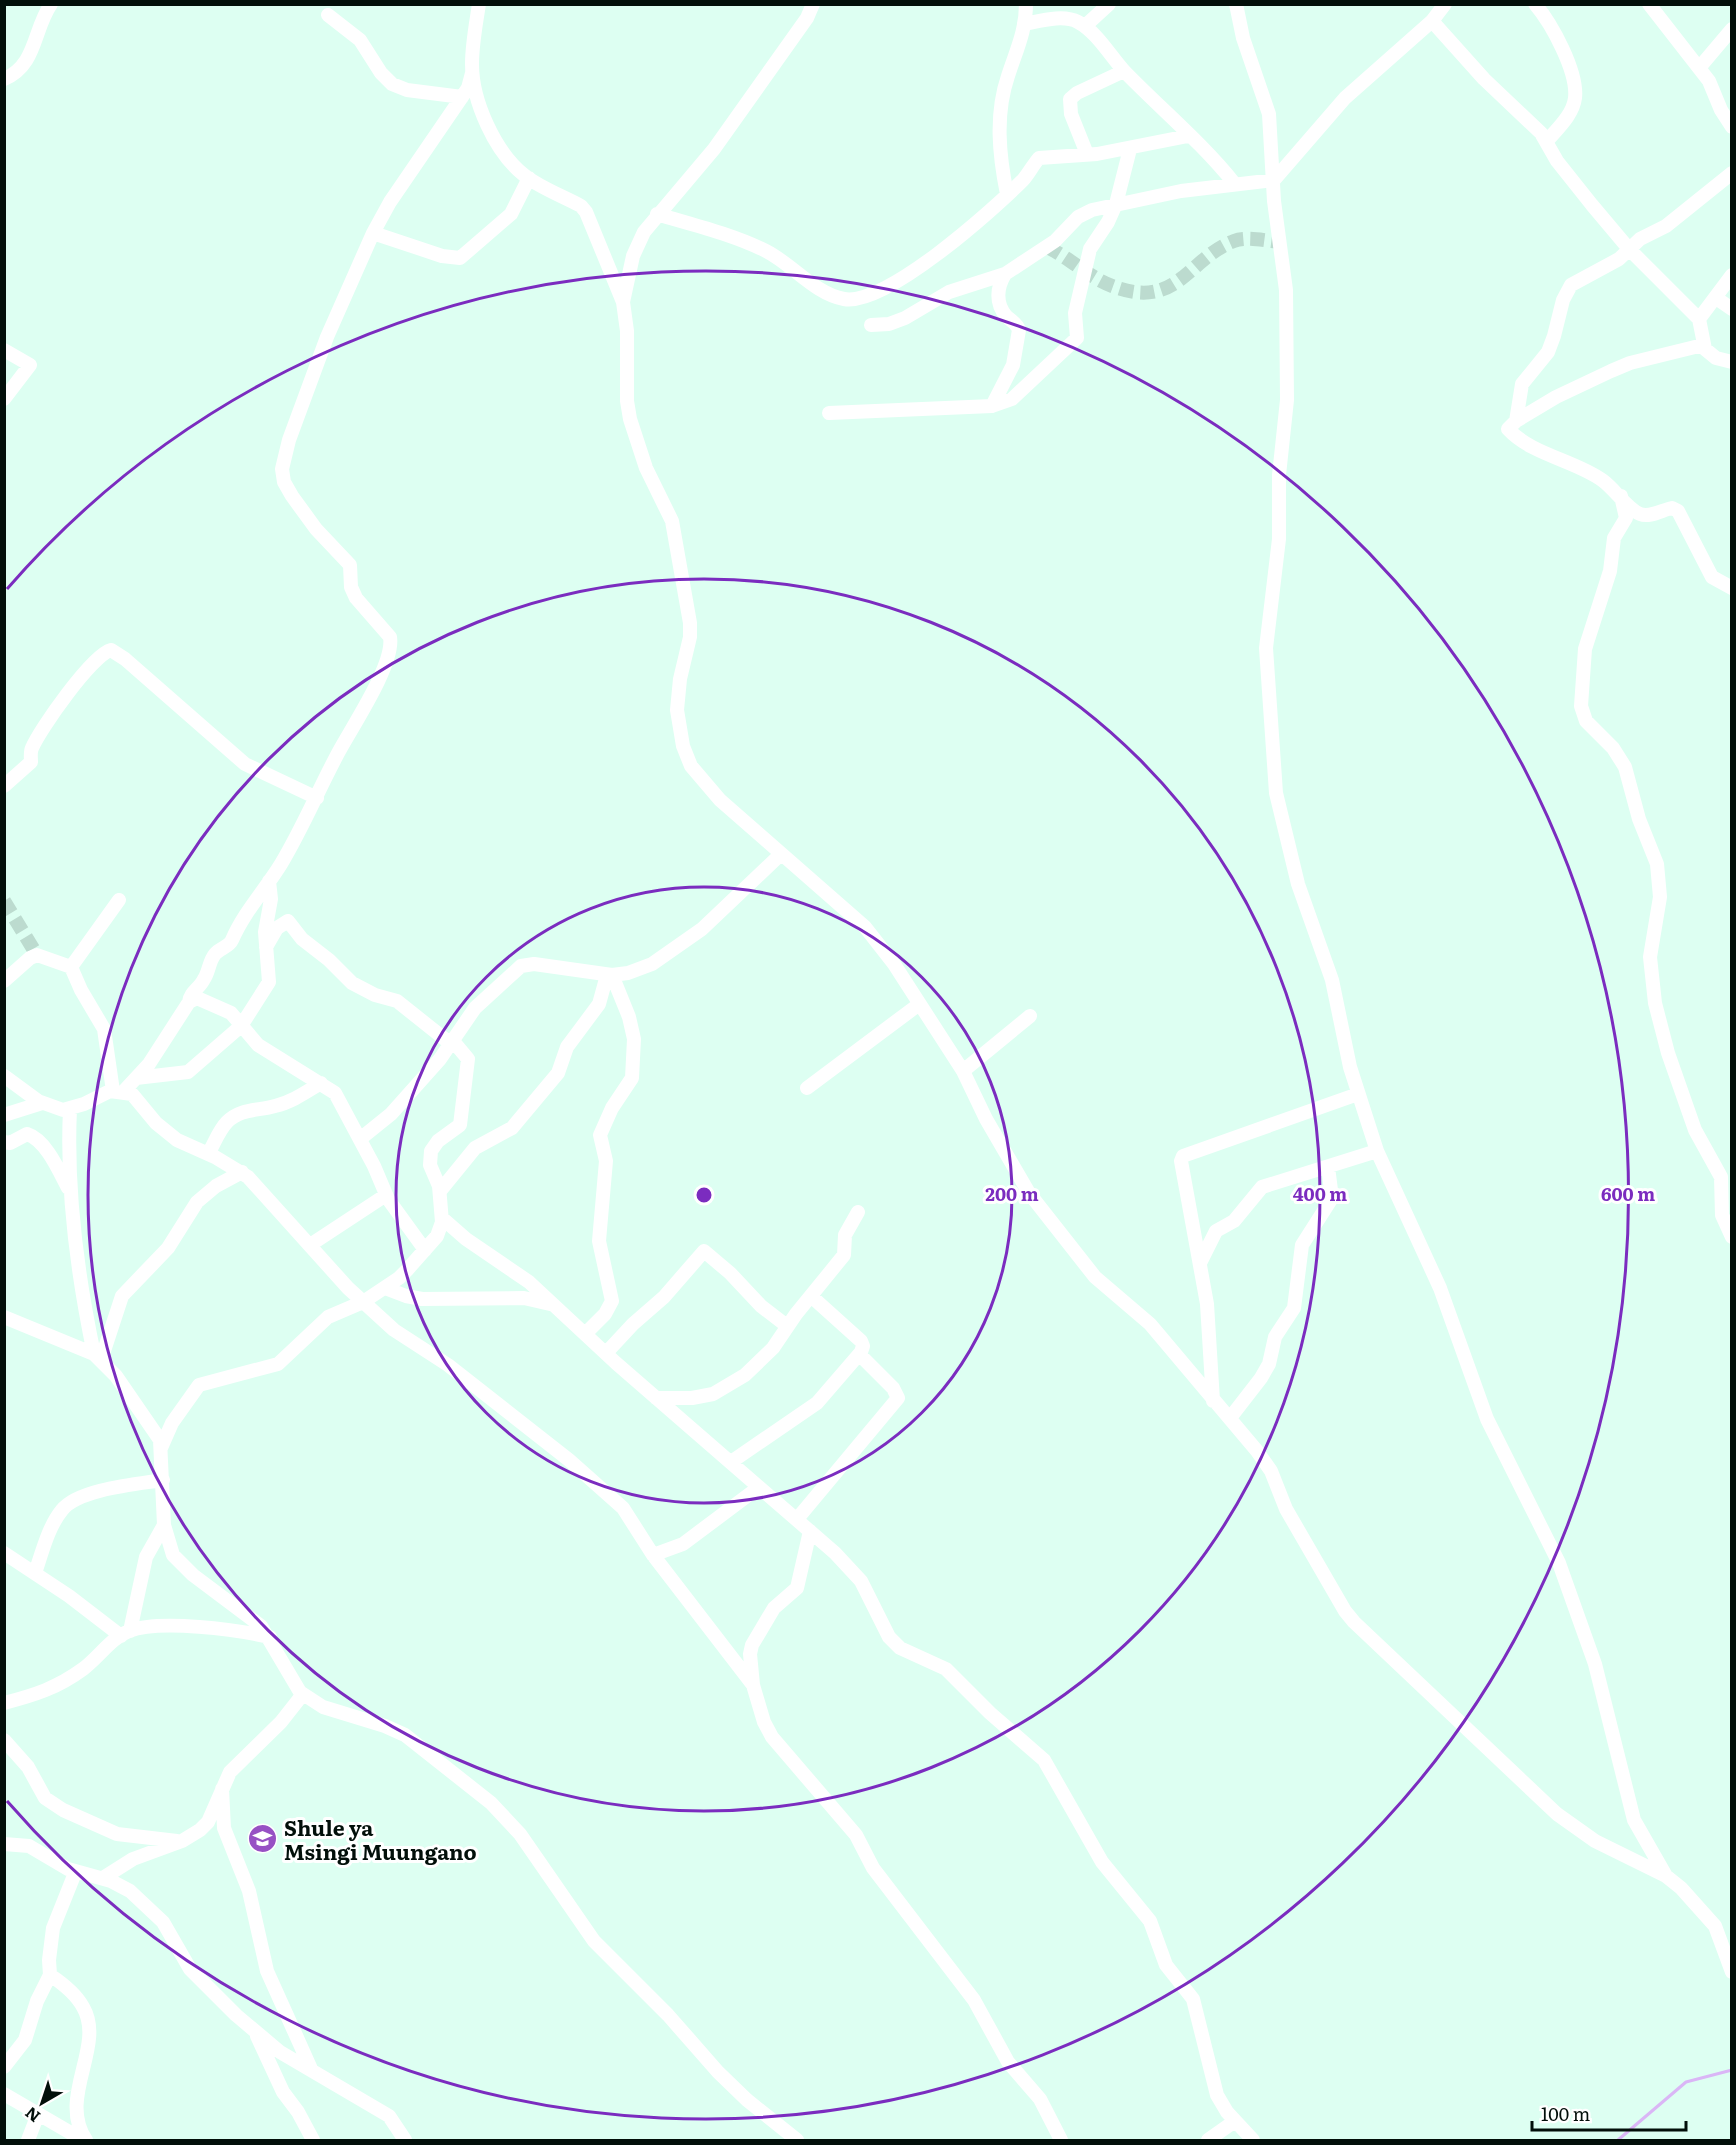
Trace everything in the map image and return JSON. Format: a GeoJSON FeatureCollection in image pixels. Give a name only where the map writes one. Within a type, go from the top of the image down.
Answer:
{"type":"FeatureCollection","features":[{"type":"Feature","properties":{"kind":"street"},"geometry":{"type":"LineString","coordinates":[[4,79],[16,74],[25,63],[51,4]]}},
{"type":"Feature","properties":{"kind":"street"},"geometry":{"type":"LineString","coordinates":[[4,1076],[42,1103],[55,1108],[70,1108],[119,1091],[136,1078],[149,1064],[189,1002],[191,994],[204,979],[214,956],[231,942],[240,922],[252,910],[294,842],[334,759],[373,690],[391,641],[353,593],[350,565],[316,529],[292,496],[284,482],[282,469],[289,440],[327,337],[373,233],[390,202],[462,97],[472,72],[479,4]]}},
{"type":"Feature","properties":{"kind":"street"},"geometry":{"type":"LineString","coordinates":[[622,302],[633,256],[644,232],[730,127],[801,26],[813,4]]}},
{"type":"Feature","properties":{"kind":"street"},"geometry":{"type":"LineString","coordinates":[[1007,194],[998,140],[1007,78],[1022,41],[1026,4]]}},
{"type":"Feature","properties":{"kind":"street"},"geometry":{"type":"LineString","coordinates":[[1085,26],[1109,4]]}},
{"type":"Feature","properties":{"kind":"street"},"geometry":{"type":"LineString","coordinates":[[1236,4],[1243,38],[1269,114],[1286,290],[1288,353],[1286,416],[1279,475],[1279,539],[1266,648],[1276,793],[1298,884],[1332,980],[1350,1067],[1377,1151],[1440,1288],[1487,1419],[1559,1563],[1595,1664],[1634,1820],[1666,1876]]}},
{"type":"Feature","properties":{"kind":"street"},"geometry":{"type":"LineString","coordinates":[[871,325],[889,324],[905,318],[949,292],[1005,274],[1061,237],[1085,212],[1116,204],[1234,183],[1274,180],[1345,98],[1432,21],[1445,4]]}},
{"type":"Feature","properties":{"kind":"street"},"geometry":{"type":"LineString","coordinates":[[1535,4],[1546,17],[1562,45],[1575,92],[1572,108],[1547,141]]}},
{"type":"Feature","properties":{"kind":"street"},"geometry":{"type":"LineString","coordinates":[[1649,4],[1709,81],[1731,127]]}},
{"type":"Feature","properties":{"kind":"street"},"geometry":{"type":"LineString","coordinates":[[328,15],[360,40],[381,73],[392,84],[407,90],[462,97]]}},
{"type":"Feature","properties":{"kind":"street"},"geometry":{"type":"LineString","coordinates":[[1024,24],[1056,18],[1075,20],[1085,26],[1124,71],[1234,183]]}},
{"type":"Feature","properties":{"kind":"street"},"geometry":{"type":"LineString","coordinates":[[1432,21],[1484,79],[1524,114],[1547,141],[1557,161],[1629,249],[1699,320],[1703,345],[1716,358],[1731,362]]}},
{"type":"Feature","properties":{"kind":"street"},"geometry":{"type":"LineString","coordinates":[[1699,68],[1731,29]]}},
{"type":"Feature","properties":{"kind":"street"},"geometry":{"type":"LineString","coordinates":[[1086,154],[1071,114],[1070,99],[1077,93],[1124,71]]}},
{"type":"Feature","properties":{"kind":"street"},"geometry":{"type":"LineString","coordinates":[[472,72],[477,95],[492,132],[512,163],[528,178],[584,208],[596,231],[622,302],[627,331],[627,401],[630,419],[646,468],[668,509],[674,528],[681,582],[690,623],[690,637],[677,702],[683,746],[696,774],[710,791],[865,927],[894,964],[918,1005],[963,1071],[986,1119],[1029,1193],[1095,1277],[1150,1324],[1213,1401],[1257,1450],[1270,1472],[1286,1509],[1345,1611],[1354,1622],[1557,1814],[1594,1841],[1666,1876],[1693,1899],[1715,1926],[1731,1972]]}},
{"type":"Feature","properties":{"kind":"street"},"geometry":{"type":"LineString","coordinates":[[657,214],[765,251],[819,287],[838,298],[849,300],[893,286],[921,264],[955,243],[1030,171],[1039,158],[1130,149],[1188,135]]}},
{"type":"Feature","properties":{"kind":"street"},"geometry":{"type":"LineString","coordinates":[[829,413],[992,406],[1012,399],[1077,338],[1075,313],[1090,249],[1108,222],[1116,204],[1130,149]]}},
{"type":"Feature","properties":{"kind":"street"},"geometry":{"type":"LineString","coordinates":[[1515,421],[1522,384],[1548,352],[1565,294],[1577,281],[1607,266],[1640,239],[1665,226],[1731,173]]}},
{"type":"Feature","properties":{"kind":"street"},"geometry":{"type":"LineString","coordinates":[[373,233],[441,256],[460,258],[511,214],[528,178]]}},
{"type":"Feature","properties":{"kind":"street"},"geometry":{"type":"LineString","coordinates":[[992,406],[1012,365],[1019,330],[1005,315],[999,297],[998,288],[1005,274]]}},
{"type":"Feature","properties":{"kind":"street"},"geometry":{"type":"LineString","coordinates":[[1699,320],[1731,275]]}},
{"type":"Feature","properties":{"kind":"street"},"geometry":{"type":"LineString","coordinates":[[1716,298],[1731,309]]}},
{"type":"Feature","properties":{"kind":"street"},"geometry":{"type":"LineString","coordinates":[[1703,345],[1630,363],[1556,397],[1515,421],[1508,429],[1518,438],[1590,472],[1642,515],[1672,508],[1678,512],[1712,577],[1731,588]]}},
{"type":"Feature","properties":{"kind":"street"},"geometry":{"type":"LineString","coordinates":[[4,350],[30,365],[4,399]]}},
{"type":"Feature","properties":{"kind":"street"},"geometry":{"type":"LineString","coordinates":[[1621,496],[1626,518],[1614,538],[1610,571],[1586,649],[1581,706],[1586,720],[1612,748],[1625,767],[1639,819],[1657,864],[1660,897],[1652,934],[1649,964],[1655,1003],[1695,1130],[1721,1177],[1722,1215],[1731,1237]]}},
{"type":"Feature","properties":{"kind":"street"},"geometry":{"type":"LineString","coordinates":[[4,786],[30,763],[32,748],[75,683],[99,656],[111,650],[125,659],[245,764],[317,798]]}},
{"type":"Feature","properties":{"kind":"street"},"geometry":{"type":"LineString","coordinates":[[360,1139],[391,1114],[452,1043],[475,1008],[525,964],[559,966],[609,975],[628,973],[652,964],[685,942],[734,901],[781,854]]}},
{"type":"Feature","properties":{"kind":"street"},"geometry":{"type":"LineString","coordinates":[[136,1078],[189,1072],[242,1026],[268,985],[266,947],[271,899],[269,881]]}},
{"type":"Feature","properties":{"kind":"street"},"geometry":{"type":"LineString","coordinates":[[71,967],[119,900]]}},
{"type":"Feature","properties":{"kind":"street"},"geometry":{"type":"LineString","coordinates":[[161,1448],[172,1423],[199,1385],[278,1364],[325,1319],[363,1302],[399,1278],[437,1236],[442,1218],[441,1191],[430,1165],[430,1158],[434,1146],[460,1125],[468,1059],[452,1043],[397,1001],[375,995],[352,983],[329,960],[302,939],[288,921],[277,928],[266,947]]}},
{"type":"Feature","properties":{"kind":"street"},"geometry":{"type":"LineString","coordinates":[[4,981],[30,958],[37,955],[71,967],[81,990],[104,1029],[119,1091]]}},
{"type":"Feature","properties":{"kind":"street"},"geometry":{"type":"LineString","coordinates":[[441,1191],[475,1148],[512,1128],[558,1073],[567,1047],[599,1004],[609,975]]}},
{"type":"Feature","properties":{"kind":"street"},"geometry":{"type":"LineString","coordinates":[[585,1334],[605,1314],[612,1301],[599,1241],[606,1161],[600,1135],[612,1108],[633,1075],[632,1028],[609,975]]}},
{"type":"Feature","properties":{"kind":"street"},"geometry":{"type":"LineString","coordinates":[[189,1002],[197,998],[222,1008],[258,1045],[335,1093],[341,1100],[386,1195],[425,1250]]}},
{"type":"Feature","properties":{"kind":"street"},"geometry":{"type":"LineString","coordinates":[[807,1088],[918,1005]]}},
{"type":"Feature","properties":{"kind":"street"},"geometry":{"type":"LineString","coordinates":[[963,1071],[1030,1016]]}},
{"type":"Feature","properties":{"kind":"street"},"geometry":{"type":"LineString","coordinates":[[208,1154],[224,1126],[235,1116],[249,1110],[274,1107],[321,1083]]}},
{"type":"Feature","properties":{"kind":"street"},"geometry":{"type":"LineString","coordinates":[[119,1091],[136,1096],[156,1123],[185,1145],[242,1172],[256,1184],[363,1302],[394,1330],[448,1365],[598,1484],[627,1513],[653,1556],[753,1685]]}},
{"type":"Feature","properties":{"kind":"street"},"geometry":{"type":"LineString","coordinates":[[1213,1401],[1212,1341],[1183,1156],[1358,1094]]}},
{"type":"Feature","properties":{"kind":"street"},"geometry":{"type":"LineString","coordinates":[[4,1115],[42,1103]]}},
{"type":"Feature","properties":{"kind":"street"},"geometry":{"type":"LineString","coordinates":[[70,1108],[70,1192],[83,1299],[98,1357],[145,1415],[161,1448],[164,1525],[170,1546],[179,1563],[261,1626],[270,1637],[289,1675],[303,1694],[323,1707],[385,1726],[405,1735],[491,1803],[520,1834],[602,1949],[668,2014],[718,2072],[747,2100],[797,2140]]}},
{"type":"Feature","properties":{"kind":"street"},"geometry":{"type":"LineString","coordinates":[[4,1142],[10,1143],[27,1134],[34,1137],[54,1162],[70,1192]]}},
{"type":"Feature","properties":{"kind":"street"},"geometry":{"type":"LineString","coordinates":[[1200,1263],[1216,1231],[1234,1221],[1262,1187],[1377,1151]]}},
{"type":"Feature","properties":{"kind":"street"},"geometry":{"type":"LineString","coordinates":[[1230,1418],[1269,1365],[1275,1337],[1294,1308],[1302,1245],[1332,1198],[1328,1167]]}},
{"type":"Feature","properties":{"kind":"street"},"geometry":{"type":"LineString","coordinates":[[98,1357],[122,1296],[168,1248],[197,1202],[216,1186],[242,1172]]}},
{"type":"Feature","properties":{"kind":"street"},"geometry":{"type":"LineString","coordinates":[[310,1245],[386,1195]]}},
{"type":"Feature","properties":{"kind":"street"},"geometry":{"type":"LineString","coordinates":[[656,1398],[692,1398],[723,1390],[745,1375],[773,1348],[787,1326],[843,1255],[845,1235],[858,1212]]}},
{"type":"Feature","properties":{"kind":"street"},"geometry":{"type":"LineString","coordinates":[[442,1218],[478,1248],[516,1271],[558,1306],[585,1334],[656,1398],[851,1567],[861,1581],[889,1637],[900,1648],[946,1669],[990,1713],[1044,1760],[1102,1862],[1150,1921],[1166,1965],[1193,2000],[1206,2047],[1213,2085],[1222,2104],[1253,2140]]}},
{"type":"Feature","properties":{"kind":"street"},"geometry":{"type":"LineString","coordinates":[[606,1353],[633,1324],[664,1297],[704,1251],[730,1273],[761,1306],[787,1326]]}},
{"type":"Feature","properties":{"kind":"street"},"geometry":{"type":"LineString","coordinates":[[386,1288],[406,1296],[422,1299],[524,1298],[558,1306]]}},
{"type":"Feature","properties":{"kind":"street"},"geometry":{"type":"LineString","coordinates":[[731,1462],[816,1402],[860,1355],[862,1342],[811,1296]]}},
{"type":"Feature","properties":{"kind":"street"},"geometry":{"type":"LineString","coordinates":[[4,1317],[98,1357]]}},
{"type":"Feature","properties":{"kind":"street"},"geometry":{"type":"LineString","coordinates":[[797,1519],[898,1398],[893,1388],[860,1355]]}},
{"type":"Feature","properties":{"kind":"street"},"geometry":{"type":"LineString","coordinates":[[35,1573],[48,1536],[65,1506],[104,1490],[163,1480]]}},
{"type":"Feature","properties":{"kind":"street"},"geometry":{"type":"LineString","coordinates":[[653,1556],[683,1544],[759,1487]]}},
{"type":"Feature","properties":{"kind":"street"},"geometry":{"type":"LineString","coordinates":[[125,1634],[146,1557],[164,1525]]}},
{"type":"Feature","properties":{"kind":"street"},"geometry":{"type":"LineString","coordinates":[[810,1531],[797,1588],[774,1608],[752,1645],[753,1685],[764,1722],[772,1737],[856,1835],[873,1868],[974,2000],[1008,2062],[1040,2099],[1061,2140]]}},
{"type":"Feature","properties":{"kind":"street"},"geometry":{"type":"LineString","coordinates":[[4,1553],[125,1634]]}},
{"type":"Feature","properties":{"kind":"street"},"geometry":{"type":"LineString","coordinates":[[4,1703],[30,1698],[61,1683],[84,1668],[125,1634],[156,1628],[223,1628],[270,1637]]}},
{"type":"Feature","properties":{"kind":"street"},"geometry":{"type":"LineString","coordinates":[[103,1878],[133,1859],[182,1841],[200,1830],[208,1822],[230,1772],[281,1722],[303,1694]]}},
{"type":"Feature","properties":{"kind":"street"},"geometry":{"type":"LineString","coordinates":[[4,1740],[28,1767],[45,1798],[63,1810],[117,1834],[182,1841]]}},
{"type":"Feature","properties":{"kind":"street"},"geometry":{"type":"LineString","coordinates":[[222,1789],[224,1828],[249,1891],[267,1971],[313,2073]]}},
{"type":"Feature","properties":{"kind":"street"},"geometry":{"type":"LineString","coordinates":[[4,1844],[29,1846],[75,1872],[103,1878],[130,1891],[163,1922],[194,1974],[255,2031],[280,2052],[313,2073],[389,2116],[405,2140]]}},
{"type":"Feature","properties":{"kind":"street"},"geometry":{"type":"LineString","coordinates":[[4,2067],[25,2040],[37,2001],[50,1975],[49,1960],[53,1928],[75,1872]]}},
{"type":"Feature","properties":{"kind":"street"},"geometry":{"type":"LineString","coordinates":[[50,1975],[83,2006],[89,2024],[84,2075],[74,2113],[84,2140]]}},
{"type":"Feature","properties":{"kind":"street"},"geometry":{"type":"LineString","coordinates":[[255,2031],[282,2092],[298,2112],[313,2140]]}},
{"type":"Feature","properties":{"kind":"street"},"geometry":{"type":"LineString","coordinates":[[4,2094],[84,2140]]}},
{"type":"Feature","properties":{"kind":"street"},"geometry":{"type":"LineString","coordinates":[[28,2140],[38,2114]]}},
{"type":"Feature","properties":{"kind":"street"},"geometry":{"type":"LineString","coordinates":[[1208,2140],[1235,2121]]}},
{"type":"Feature","properties":{"kind":"waterway"},"geometry":{"type":"LineString","coordinates":[[1618,2140],[1686,2082],[1732,2070]]}},
{"type":"Feature","properties":{"kind":"tunnel"},"geometry":{"type":"LineString","coordinates":[[1047,247],[1099,280],[1118,288],[1138,292],[1155,291],[1169,286],[1205,258],[1234,241],[1251,239],[1280,242]]}},
{"type":"Feature","properties":{"kind":"tunnel"},"geometry":{"type":"LineString","coordinates":[[4,901],[37,955]]}},
{"type":"Feature","properties":{"kind":"place","name":"Shule ya Msingi Muungano"},"geometry":{"type":"Point","coordinates":[263,1838]}}]}
